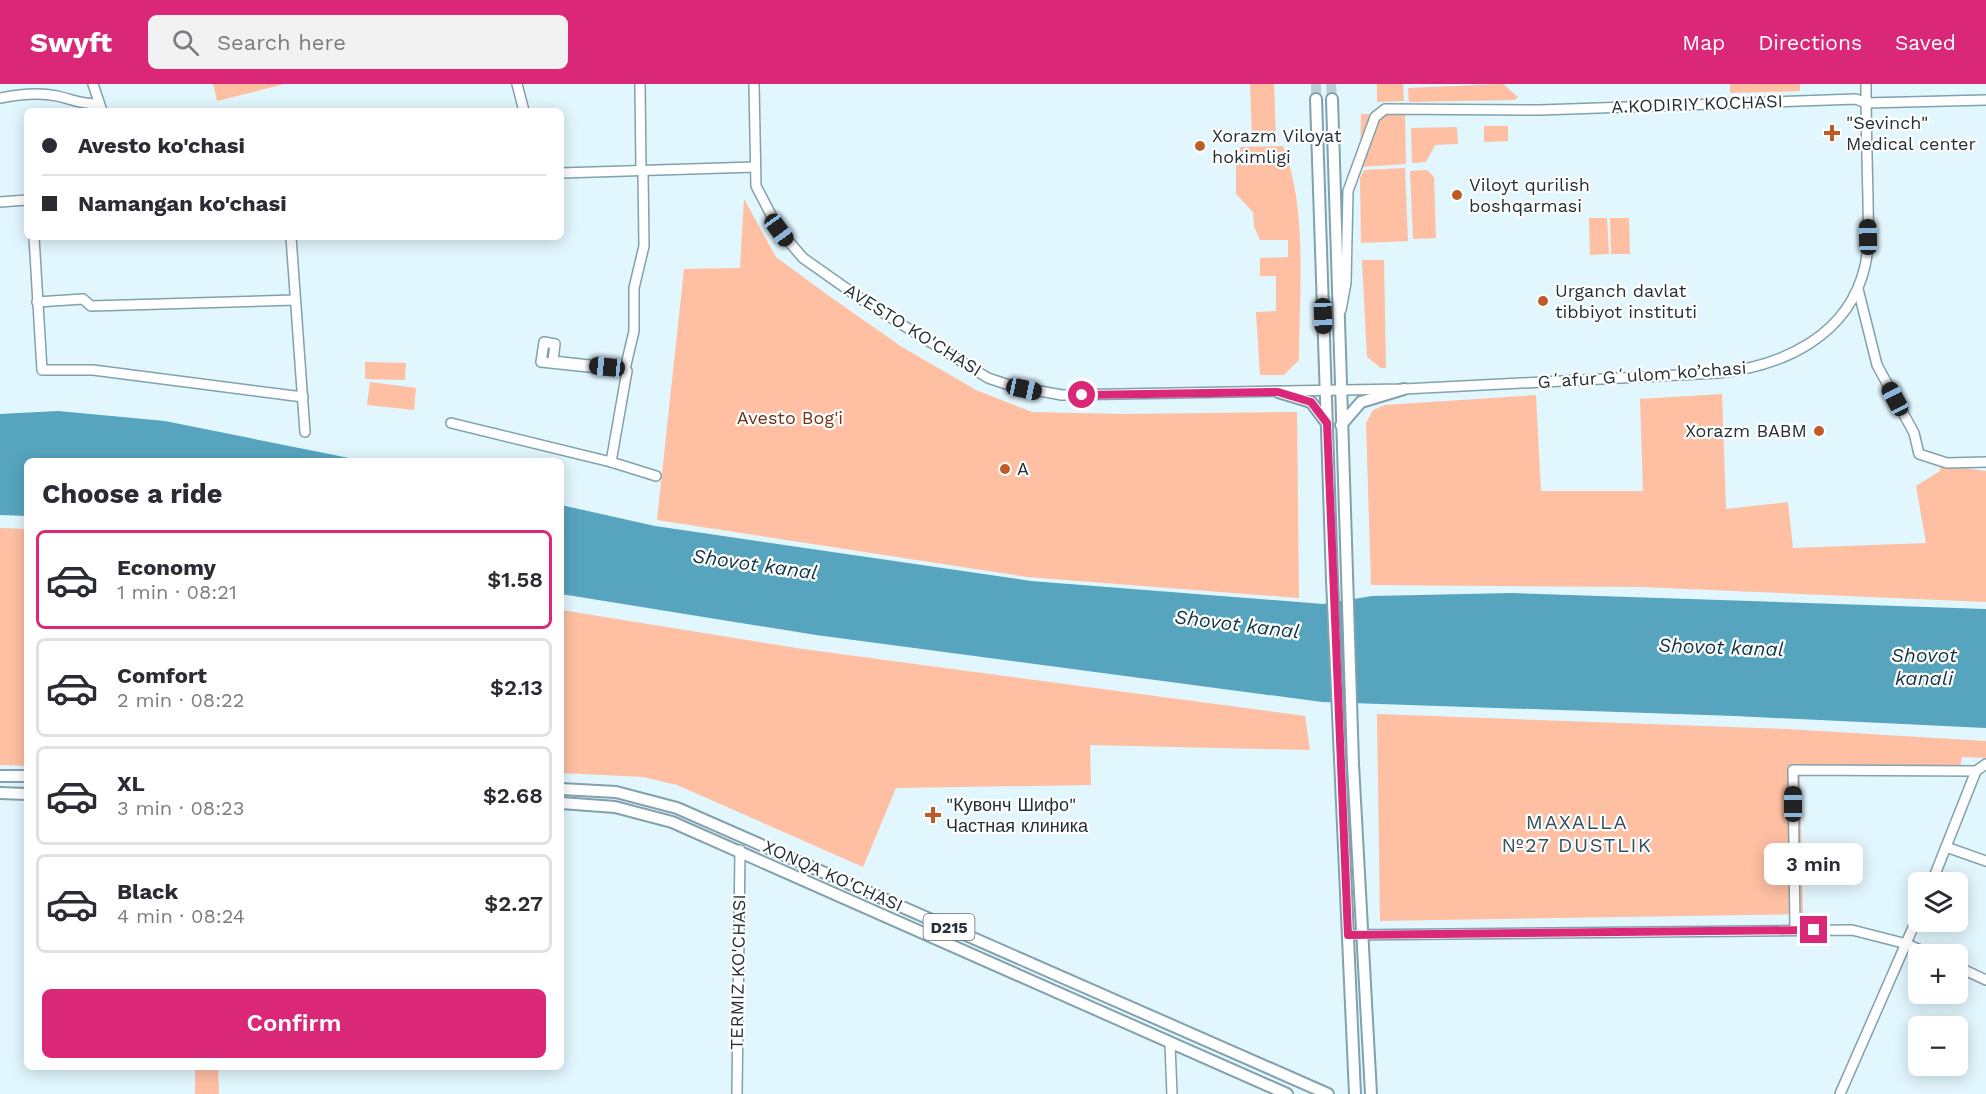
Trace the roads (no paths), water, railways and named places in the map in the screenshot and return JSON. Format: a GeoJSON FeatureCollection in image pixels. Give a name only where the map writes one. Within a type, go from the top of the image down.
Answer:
{"type":"FeatureCollection","features":[{"type":"Feature","properties":{"kind":"main road"},"geometry":{"type":"LineString","coordinates":[[1316,99],[1332,580],[1354,1094]]}},
{"type":"Feature","properties":{"kind":"main road"},"geometry":{"type":"LineString","coordinates":[[1332,99],[1353,764],[1371,1094]]}},
{"type":"Feature","properties":{"kind":"main road"},"geometry":{"type":"LineString","coordinates":[[1341,425],[1361,402],[1404,389]]}},
{"type":"Feature","properties":{"kind":"main road"},"geometry":{"type":"LineString","coordinates":[[1278,392],[1311,402],[1327,423]]}},
{"type":"Feature","properties":{"kind":"main road"},"geometry":{"type":"LineString","coordinates":[[0,776],[24,776]]}},
{"type":"Feature","properties":{"kind":"main road","name":"XONQA KO'CHASI"},"geometry":{"type":"LineString","coordinates":[[564,789],[616,792],[677,808],[1328,1094]]}},
{"type":"Feature","properties":{"kind":"main road"},"geometry":{"type":"LineString","coordinates":[[0,793],[24,794]]}},
{"type":"Feature","properties":{"kind":"main road","name":"XONQA KO'CHASI"},"geometry":{"type":"LineString","coordinates":[[564,803],[615,807],[672,822],[883,913],[1170,1044],[1287,1094]]}},
{"type":"Feature","properties":{"kind":"main road"},"geometry":{"type":"LineString","coordinates":[[883,913],[889,900]]}},
{"type":"Feature","properties":{"kind":"street"},"geometry":{"type":"LineString","coordinates":[[0,98],[30,93],[59,96],[78,104],[100,108],[93,84]]}},
{"type":"Feature","properties":{"kind":"street"},"geometry":{"type":"LineString","coordinates":[[517,84],[523,108]]}},
{"type":"Feature","properties":{"kind":"street"},"geometry":{"type":"LineString","coordinates":[[611,462],[627,371],[542,362],[544,342],[555,344],[553,361],[625,369],[634,331],[634,288],[644,246],[640,84]]}},
{"type":"Feature","properties":{"kind":"street","name":"AVESTO KO'CHASI"},"geometry":{"type":"LineString","coordinates":[[754,84],[756,186],[766,208],[788,242],[803,258],[864,301],[988,378],[1012,386],[1062,395],[1340,391]]}},
{"type":"Feature","properties":{"kind":"street","name":"Gʻafur Gʻulom ko’chasi"},"geometry":{"type":"LineString","coordinates":[[1340,391],[1747,370],[1779,360],[1819,338],[1838,321],[1858,289],[1865,265],[1868,237],[1866,84]]}},
{"type":"Feature","properties":{"kind":"street","name":"A.KODIRIY KOCHASI"},"geometry":{"type":"LineString","coordinates":[[1338,327],[1346,284],[1348,190],[1375,117],[1386,109],[1540,110],[1856,99],[1866,103],[1986,100]]}},
{"type":"Feature","properties":{"kind":"street"},"geometry":{"type":"LineString","coordinates":[[564,173],[755,167]]}},
{"type":"Feature","properties":{"kind":"street"},"geometry":{"type":"LineString","coordinates":[[0,202],[24,200]]}},
{"type":"Feature","properties":{"kind":"street"},"geometry":{"type":"LineString","coordinates":[[34,240],[42,370],[93,370],[303,397]]}},
{"type":"Feature","properties":{"kind":"street"},"geometry":{"type":"LineString","coordinates":[[291,240],[305,432]]}},
{"type":"Feature","properties":{"kind":"street"},"geometry":{"type":"LineString","coordinates":[[1858,289],[1877,365],[1914,433],[1919,454],[1947,463],[1986,462]]}},
{"type":"Feature","properties":{"kind":"street"},"geometry":{"type":"LineString","coordinates":[[37,302],[83,299],[91,306],[295,300]]}},
{"type":"Feature","properties":{"kind":"street"},"geometry":{"type":"LineString","coordinates":[[451,423],[611,462],[656,476]]}},
{"type":"Feature","properties":{"kind":"street"},"geometry":{"type":"LineString","coordinates":[[1936,872],[1976,771],[1986,764]]}},
{"type":"Feature","properties":{"kind":"street"},"geometry":{"type":"LineString","coordinates":[[1796,930],[1793,770],[1976,771]]}},
{"type":"Feature","properties":{"kind":"street"},"geometry":{"type":"LineString","coordinates":[[1946,847],[1986,861]]}},
{"type":"Feature","properties":{"kind":"street","name":"TERMIZ KO'CHASI"},"geometry":{"type":"LineString","coordinates":[[737,1094],[740,850]]}},
{"type":"Feature","properties":{"kind":"street"},"geometry":{"type":"LineString","coordinates":[[1348,935],[1852,930],[1907,944]]}},
{"type":"Feature","properties":{"kind":"street"},"geometry":{"type":"LineString","coordinates":[[1840,1094],[1912,932]]}},
{"type":"Feature","properties":{"kind":"street"},"geometry":{"type":"LineString","coordinates":[[1968,972],[1986,980]]}},
{"type":"Feature","properties":{"kind":"street"},"geometry":{"type":"LineString","coordinates":[[1170,1044],[1172,1094]]}},
{"type":"Feature","properties":{"kind":"water"},"geometry":{"type":"Polygon","coordinates":[[[58,411],[165,421],[349,458],[24,458],[24,516],[0,515],[0,414],[58,411]]]}},
{"type":"Feature","properties":{"kind":"water","name":"Shovot kanali"},"geometry":{"type":"Polygon","coordinates":[[[564,506],[655,526],[1031,581],[1323,604],[1372,596],[1512,593],[1986,609],[1986,728],[1735,716],[1322,702],[816,635],[564,594],[564,506]]]}},
{"type":"Feature","properties":{"kind":"tunnel"},"geometry":{"type":"LineString","coordinates":[[1316,84],[1316,99]]}},
{"type":"Feature","properties":{"kind":"tunnel"},"geometry":{"type":"LineString","coordinates":[[1331,84],[1332,99]]}},
{"type":"Feature","properties":{"kind":"place","name":"\"Sevinch\" Medical center"},"geometry":{"type":"Point","coordinates":[1832,133]}},
{"type":"Feature","properties":{"kind":"place","name":"Xorazm Viloyat hokimligi"},"geometry":{"type":"Point","coordinates":[1200,146]}},
{"type":"Feature","properties":{"kind":"place","name":"Viloyt qurilish boshqarmasi"},"geometry":{"type":"Point","coordinates":[1457,195]}},
{"type":"Feature","properties":{"kind":"place","name":"Urganch davlat tibbiyot instituti"},"geometry":{"type":"Point","coordinates":[1543,301]}},
{"type":"Feature","properties":{"kind":"place","name":"Xorazm BABM"},"geometry":{"type":"Point","coordinates":[1819,431]}},
{"type":"Feature","properties":{"kind":"place","name":"A"},"geometry":{"type":"Point","coordinates":[1005,469]}},
{"type":"Feature","properties":{"kind":"place","name":"\"Кувонч Шифо\" Частная клиника"},"geometry":{"type":"Point","coordinates":[933,815]}},
{"type":"Feature","properties":{"kind":"district","name":"MAXALLA №27 DUSTLIK"},"geometry":{"type":"Point","coordinates":[1577,834]}},
{"type":"Feature","properties":{"kind":"park label","name":"Avesto Bog'i"},"geometry":{"type":"Point","coordinates":[790,418]}},
{"type":"Feature","properties":{"kind":"water label","name":"Shovot kanal"},"geometry":{"type":"Point","coordinates":[755,564]}},
{"type":"Feature","properties":{"kind":"water label","name":"Shovot kanal"},"geometry":{"type":"Point","coordinates":[1237,624]}},
{"type":"Feature","properties":{"kind":"water label","name":"Shovot kanal"},"geometry":{"type":"Point","coordinates":[1721,647]}}]}
